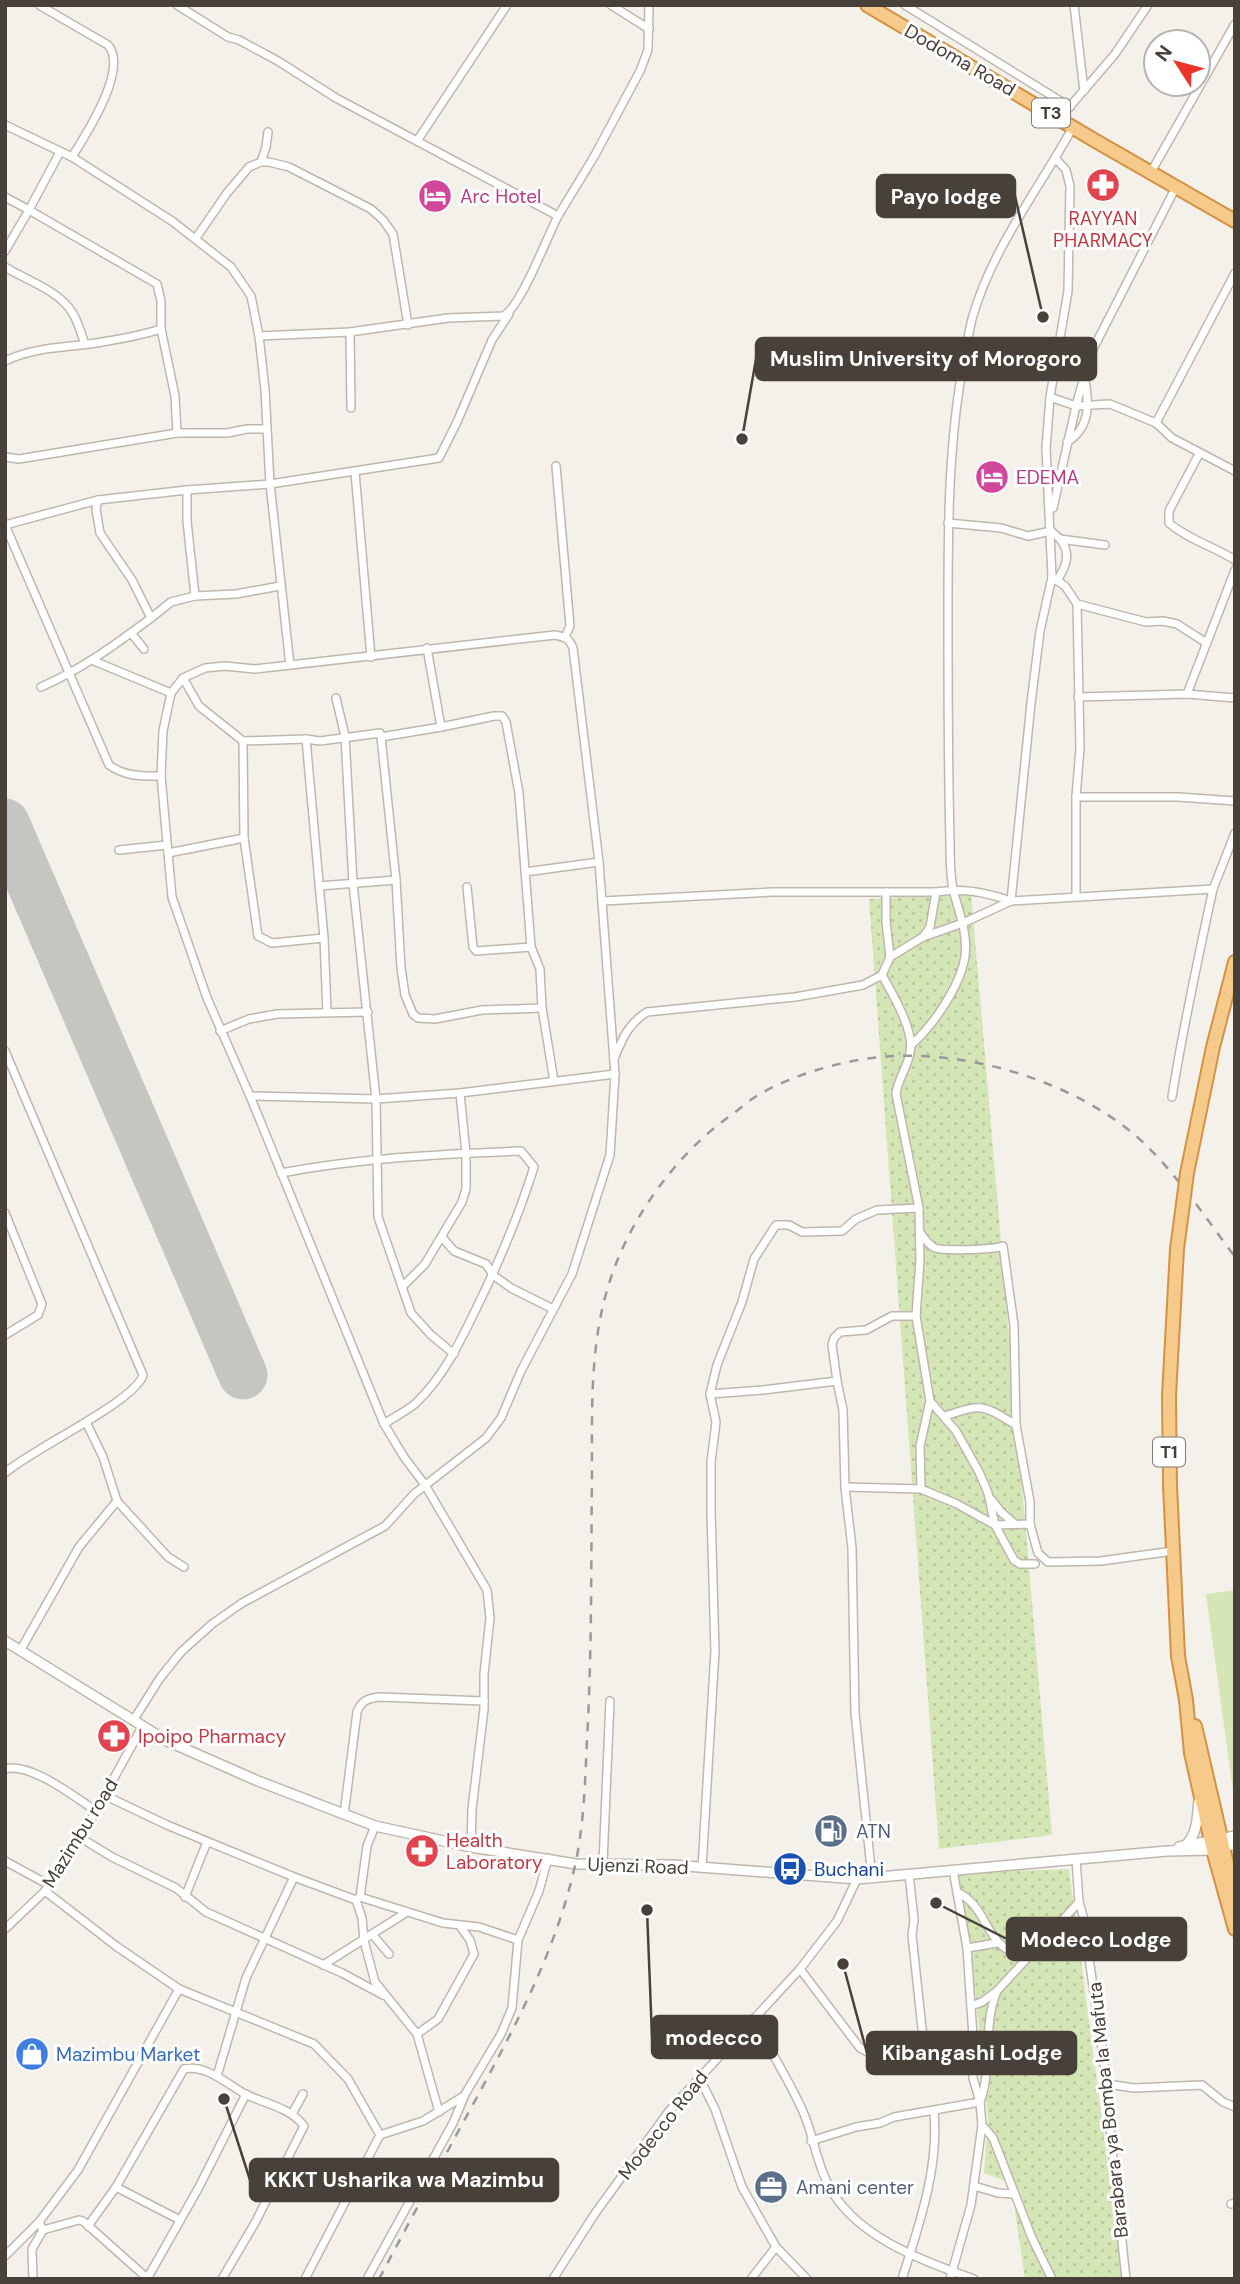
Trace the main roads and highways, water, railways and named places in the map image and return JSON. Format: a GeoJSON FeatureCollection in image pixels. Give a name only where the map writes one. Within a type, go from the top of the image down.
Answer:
{"type":"FeatureCollection","features":[{"type":"Feature","properties":{"kind":"highway","name":"Dodoma Road"},"geometry":{"type":"LineString","coordinates":[[867,5],[1235,220]]}},
{"type":"Feature","properties":{"kind":"highway","name":"T1"},"geometry":{"type":"LineString","coordinates":[[1235,962],[1213,1047],[1187,1173],[1177,1249],[1169,1396],[1178,1656],[1191,1753],[1200,1795],[1220,1844],[1235,1898]]}},
{"type":"Feature","properties":{"kind":"highway","name":"T1"},"geometry":{"type":"LineString","coordinates":[[1186,1700],[1194,1721],[1235,1928]]}},
{"type":"Feature","properties":{"kind":"railway"},"geometry":{"type":"LineString","coordinates":[[379,2279],[520,2016],[556,1930],[574,1870],[584,1805],[589,1707],[592,1401],[598,1332],[608,1287],[627,1238],[672,1170],[710,1132],[748,1102],[790,1079],[824,1068],[877,1057],[924,1056],[956,1059],[1021,1074],[1082,1100],[1110,1116],[1135,1135],[1162,1162],[1235,1257]]}},
{"type":"Feature","properties":{"kind":"place","name":"RAYYAN PHARMACY"},"geometry":{"type":"Point","coordinates":[1103,185]}},
{"type":"Feature","properties":{"kind":"place","name":"Arc Hotel"},"geometry":{"type":"Point","coordinates":[435,196]}},
{"type":"Feature","properties":{"kind":"place","name":"Payo lodge"},"geometry":{"type":"Point","coordinates":[1043,317]}},
{"type":"Feature","properties":{"kind":"place","name":"Muslim University of Morogoro"},"geometry":{"type":"Point","coordinates":[742,439]}},
{"type":"Feature","properties":{"kind":"place","name":"EDEMA"},"geometry":{"type":"Point","coordinates":[992,477]}},
{"type":"Feature","properties":{"kind":"place","name":"Ipoipo Pharmacy"},"geometry":{"type":"Point","coordinates":[114,1736]}},
{"type":"Feature","properties":{"kind":"place","name":"ATN"},"geometry":{"type":"Point","coordinates":[831,1831]}},
{"type":"Feature","properties":{"kind":"place","name":"Health Laboratory"},"geometry":{"type":"Point","coordinates":[422,1851]}},
{"type":"Feature","properties":{"kind":"place","name":"Buchani"},"geometry":{"type":"Point","coordinates":[790,1869]}},
{"type":"Feature","properties":{"kind":"place","name":"Modeco Lodge"},"geometry":{"type":"Point","coordinates":[936,1903]}},
{"type":"Feature","properties":{"kind":"place","name":"modecco"},"geometry":{"type":"Point","coordinates":[647,1910]}},
{"type":"Feature","properties":{"kind":"place","name":"Kibangashi Lodge"},"geometry":{"type":"Point","coordinates":[843,1964]}},
{"type":"Feature","properties":{"kind":"place","name":"Mazimbu Market"},"geometry":{"type":"Point","coordinates":[32,2054]}},
{"type":"Feature","properties":{"kind":"place","name":"KKKT Usharika wa Mazimbu"},"geometry":{"type":"Point","coordinates":[224,2099]}},
{"type":"Feature","properties":{"kind":"place","name":"Amani center"},"geometry":{"type":"Point","coordinates":[771,2187]}}]}
